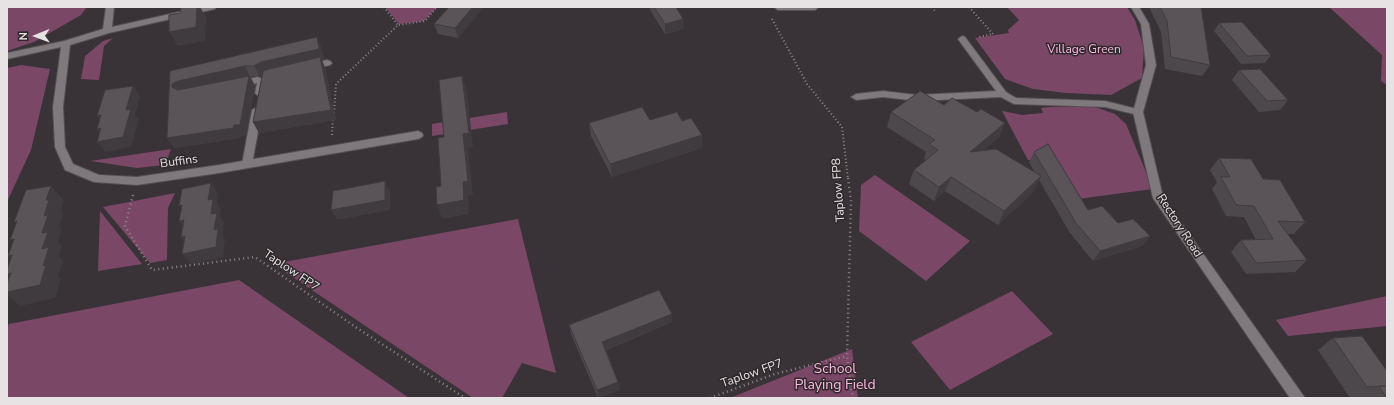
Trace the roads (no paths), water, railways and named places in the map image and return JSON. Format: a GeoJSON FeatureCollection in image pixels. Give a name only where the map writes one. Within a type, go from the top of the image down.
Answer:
{"type":"FeatureCollection","features":[{"type":"Feature","properties":{"kind":"street"},"geometry":{"type":"LineString","coordinates":[[107,31],[110,7]]}},
{"type":"Feature","properties":{"kind":"street"},"geometry":{"type":"LineString","coordinates":[[7,56],[212,7]]}},
{"type":"Feature","properties":{"kind":"street"},"geometry":{"type":"LineString","coordinates":[[778,7],[815,7]]}},
{"type":"Feature","properties":{"kind":"street","name":"Rectory Road"},"geometry":{"type":"LineString","coordinates":[[1135,7],[1145,24],[1151,65],[1138,112],[1158,198],[1298,398]]}},
{"type":"Feature","properties":{"kind":"street"},"geometry":{"type":"LineString","coordinates":[[962,39],[1003,94],[1014,101],[1105,104],[1138,112]]}},
{"type":"Feature","properties":{"kind":"street","name":"Buffins"},"geometry":{"type":"LineString","coordinates":[[66,43],[58,107],[60,147],[69,167],[98,179],[137,181],[418,135]]}},
{"type":"Feature","properties":{"kind":"street"},"geometry":{"type":"LineString","coordinates":[[297,70],[327,63]]}},
{"type":"Feature","properties":{"kind":"street"},"geometry":{"type":"LineString","coordinates":[[247,164],[262,81],[267,77],[274,76]]}},
{"type":"Feature","properties":{"kind":"street"},"geometry":{"type":"LineString","coordinates":[[229,86],[257,80],[262,81]]}},
{"type":"Feature","properties":{"kind":"street"},"geometry":{"type":"LineString","coordinates":[[856,96],[883,94],[917,98],[1003,94]]}},
{"type":"Feature","properties":{"kind":"park label","name":"Village Green"},"geometry":{"type":"Point","coordinates":[1084,50]}},
{"type":"Feature","properties":{"kind":"park label","name":"School Playing Field"},"geometry":{"type":"Point","coordinates":[835,378]}}]}
